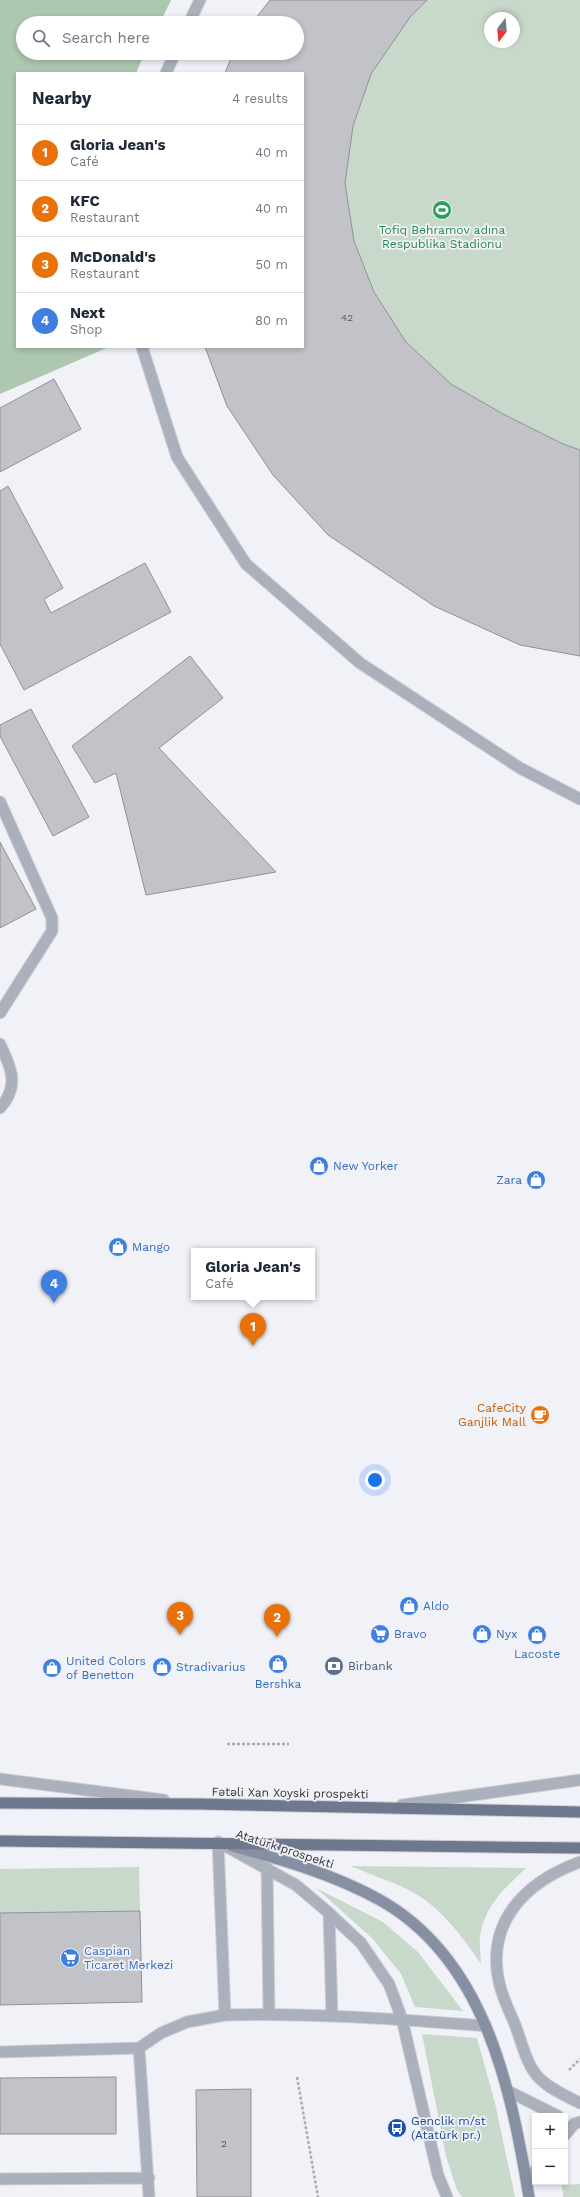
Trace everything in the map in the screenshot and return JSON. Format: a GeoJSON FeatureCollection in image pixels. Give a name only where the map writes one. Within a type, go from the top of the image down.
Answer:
{"type":"FeatureCollection","features":[{"type":"Feature","properties":{"kind":"main road","name":"Fətəli Xan Xoyski prospekti"},"geometry":{"type":"LineString","coordinates":[[0,1803],[199,1804],[580,1812]]}},
{"type":"Feature","properties":{"kind":"main road"},"geometry":{"type":"LineString","coordinates":[[0,1841],[218,1842],[580,1848]]}},
{"type":"Feature","properties":{"kind":"main road","name":"Atatürk prospekti"},"geometry":{"type":"LineString","coordinates":[[218,1842],[313,1869],[380,1900],[418,1928],[447,1957],[486,2026],[508,2091],[530,2197]]}},
{"type":"Feature","properties":{"kind":"lane"},"geometry":{"type":"LineString","coordinates":[[192,16],[200,0]]}},
{"type":"Feature","properties":{"kind":"lane"},"geometry":{"type":"LineString","coordinates":[[166,72],[172,60]]}},
{"type":"Feature","properties":{"kind":"lane"},"geometry":{"type":"LineString","coordinates":[[142,348],[177,457],[246,564],[360,663],[520,768],[580,799]]}},
{"type":"Feature","properties":{"kind":"lane"},"geometry":{"type":"LineString","coordinates":[[0,802],[52,918],[52,931],[0,1013]]}},
{"type":"Feature","properties":{"kind":"lane"},"geometry":{"type":"LineString","coordinates":[[0,1044],[12,1069],[12,1084],[6,1101],[0,1108]]}},
{"type":"Feature","properties":{"kind":"lane"},"geometry":{"type":"LineString","coordinates":[[0,1779],[199,1804]]}},
{"type":"Feature","properties":{"kind":"lane"},"geometry":{"type":"LineString","coordinates":[[378,1808],[580,1780]]}},
{"type":"Feature","properties":{"kind":"lane"},"geometry":{"type":"LineString","coordinates":[[218,1842],[267,1868],[296,1886],[330,1913],[361,1943],[389,1984],[402,2019],[443,2197]]}},
{"type":"Feature","properties":{"kind":"lane"},"geometry":{"type":"LineString","coordinates":[[218,1842],[225,2014]]}},
{"type":"Feature","properties":{"kind":"lane"},"geometry":{"type":"LineString","coordinates":[[580,1862],[557,1871],[534,1885],[516,1902],[505,1922],[497,1948],[497,1968],[500,1986],[530,2062],[538,2077],[554,2089],[580,2103]]}},
{"type":"Feature","properties":{"kind":"lane"},"geometry":{"type":"LineString","coordinates":[[267,1868],[269,2014]]}},
{"type":"Feature","properties":{"kind":"lane"},"geometry":{"type":"LineString","coordinates":[[330,1913],[332,2016]]}},
{"type":"Feature","properties":{"kind":"lane"},"geometry":{"type":"LineString","coordinates":[[0,2052],[139,2048],[161,2033],[187,2022],[225,2014],[269,2014],[402,2019],[486,2026]]}},
{"type":"Feature","properties":{"kind":"lane"},"geometry":{"type":"LineString","coordinates":[[139,2048],[149,2178],[149,2197]]}},
{"type":"Feature","properties":{"kind":"lane"},"geometry":{"type":"LineString","coordinates":[[508,2091],[552,2113]]}},
{"type":"Feature","properties":{"kind":"lane"},"geometry":{"type":"LineString","coordinates":[[568,2130],[573,2121]]}},
{"type":"Feature","properties":{"kind":"lane"},"geometry":{"type":"LineString","coordinates":[[527,2181],[532,2175]]}},
{"type":"Feature","properties":{"kind":"lane"},"geometry":{"type":"LineString","coordinates":[[0,2179],[149,2178]]}},
{"type":"Feature","properties":{"kind":"path"},"geometry":{"type":"LineString","coordinates":[[227,1744],[288,1744]]}},
{"type":"Feature","properties":{"kind":"path"},"geometry":{"type":"LineString","coordinates":[[569,2070],[580,2059]]}},
{"type":"Feature","properties":{"kind":"path"},"geometry":{"type":"LineString","coordinates":[[297,2077],[318,2197]]}},
{"type":"Feature","properties":{"kind":"green space"},"geometry":{"type":"Polygon","coordinates":[[[0,0],[171,0],[163,16],[16,16],[16,60],[142,60],[136,72],[16,72],[16,348],[107,348],[0,394],[0,0]]]}},
{"type":"Feature","properties":{"kind":"green space","name":"Tofiq Bəhramov adına Respublika Stadionu"},"geometry":{"type":"Polygon","coordinates":[[[270,0],[580,0],[580,656],[520,645],[434,606],[328,535],[273,475],[227,406],[205,348],[304,348],[304,72],[303,72],[299,60],[304,60],[304,16],[257,16],[270,0]]]}},
{"type":"Feature","properties":{"kind":"green space"},"geometry":{"type":"Polygon","coordinates":[[[350,1866],[526,1868],[497,1898],[486,1915],[480,1936],[481,1964],[450,1922],[431,1904],[409,1890],[350,1866]]]}},
{"type":"Feature","properties":{"kind":"green space"},"geometry":{"type":"Polygon","coordinates":[[[139,1867],[140,1911],[0,1913],[0,1869],[139,1867]]]}},
{"type":"Feature","properties":{"kind":"green space"},"geometry":{"type":"Polygon","coordinates":[[[316,1888],[383,1922],[418,1952],[463,2011],[415,2007],[401,1974],[373,1939],[316,1888]]]}},
{"type":"Feature","properties":{"kind":"green space"},"geometry":{"type":"Polygon","coordinates":[[[422,2034],[477,2038],[495,2103],[515,2197],[462,2197],[457,2190],[446,2156],[422,2034]]]}},
{"type":"Feature","properties":{"kind":"green space"},"geometry":{"type":"Polygon","coordinates":[[[580,2184],[580,2197],[563,2197],[562,2185],[580,2184]]]}},
{"type":"Feature","properties":{"kind":"building"},"geometry":{"type":"Polygon","coordinates":[[[270,0],[427,0],[410,17],[371,74],[353,126],[345,183],[354,241],[374,292],[406,342],[451,384],[503,414],[563,444],[580,450],[580,656],[520,645],[434,606],[328,535],[273,475],[227,406],[205,348],[304,348],[304,72],[225,72],[230,60],[304,60],[304,16],[257,16],[270,0]]]}},
{"type":"Feature","properties":{"kind":"building"},"geometry":{"type":"Polygon","coordinates":[[[54,379],[81,429],[0,472],[0,408],[54,379]]]}},
{"type":"Feature","properties":{"kind":"building"},"geometry":{"type":"Polygon","coordinates":[[[8,486],[63,588],[44,599],[51,613],[145,563],[171,612],[24,690],[0,644],[0,491],[8,486]]]}},
{"type":"Feature","properties":{"kind":"building"},"geometry":{"type":"Polygon","coordinates":[[[190,656],[223,698],[159,748],[276,872],[146,895],[116,773],[95,783],[72,746],[190,656]]]}},
{"type":"Feature","properties":{"kind":"building"},"geometry":{"type":"Polygon","coordinates":[[[31,709],[89,817],[53,836],[0,736],[0,725],[31,709]]]}},
{"type":"Feature","properties":{"kind":"building"},"geometry":{"type":"Polygon","coordinates":[[[0,842],[36,909],[0,928],[0,842]]]}},
{"type":"Feature","properties":{"kind":"building","name":"Caspian Ticarət Mərkəzi"},"geometry":{"type":"Polygon","coordinates":[[[140,1911],[142,2002],[0,2005],[0,1913],[140,1911]]]}},
{"type":"Feature","properties":{"kind":"building"},"geometry":{"type":"Polygon","coordinates":[[[116,2077],[116,2134],[0,2134],[0,2078],[116,2077]]]}},
{"type":"Feature","properties":{"kind":"building"},"geometry":{"type":"Polygon","coordinates":[[[251,2089],[251,2197],[197,2197],[196,2090],[251,2089]]]}},
{"type":"Feature","properties":{"kind":"place","name":"Tofiq Bəhramov adına Respublika Stadionu"},"geometry":{"type":"Point","coordinates":[442,210]}},
{"type":"Feature","properties":{"kind":"place","name":"New Yorker"},"geometry":{"type":"Point","coordinates":[319,1166]}},
{"type":"Feature","properties":{"kind":"place","name":"Zara"},"geometry":{"type":"Point","coordinates":[536,1180]}},
{"type":"Feature","properties":{"kind":"place","name":"Mango"},"geometry":{"type":"Point","coordinates":[118,1247]}},
{"type":"Feature","properties":{"kind":"place","name":"Next"},"geometry":{"type":"Point","coordinates":[54,1303]}},
{"type":"Feature","properties":{"kind":"place","name":"Gloria Jean's"},"geometry":{"type":"Point","coordinates":[253,1346]}},
{"type":"Feature","properties":{"kind":"place","name":"CafeCity Ganjlik Mall"},"geometry":{"type":"Point","coordinates":[540,1415]}},
{"type":"Feature","properties":{"kind":"place","name":"Aldo"},"geometry":{"type":"Point","coordinates":[409,1606]}},
{"type":"Feature","properties":{"kind":"place","name":"Bravo"},"geometry":{"type":"Point","coordinates":[380,1634]}},
{"type":"Feature","properties":{"kind":"place","name":"Nyx"},"geometry":{"type":"Point","coordinates":[482,1634]}},
{"type":"Feature","properties":{"kind":"place","name":"McDonald's"},"geometry":{"type":"Point","coordinates":[180,1635]}},
{"type":"Feature","properties":{"kind":"place","name":"Lacoste"},"geometry":{"type":"Point","coordinates":[537,1635]}},
{"type":"Feature","properties":{"kind":"place","name":"KFC"},"geometry":{"type":"Point","coordinates":[277,1637]}},
{"type":"Feature","properties":{"kind":"place","name":"Bershka"},"geometry":{"type":"Point","coordinates":[278,1664]}},
{"type":"Feature","properties":{"kind":"place","name":"Birbank"},"geometry":{"type":"Point","coordinates":[334,1666]}},
{"type":"Feature","properties":{"kind":"place","name":"Stradivarius"},"geometry":{"type":"Point","coordinates":[162,1667]}},
{"type":"Feature","properties":{"kind":"place","name":"United Colors of Benetton"},"geometry":{"type":"Point","coordinates":[52,1668]}},
{"type":"Feature","properties":{"kind":"place","name":"Caspian Ticarət Mərkəzi"},"geometry":{"type":"Point","coordinates":[70,1958]}},
{"type":"Feature","properties":{"kind":"place","name":"Gənclik m/st (Atatürk pr.)"},"geometry":{"type":"Point","coordinates":[397,2128]}}]}
